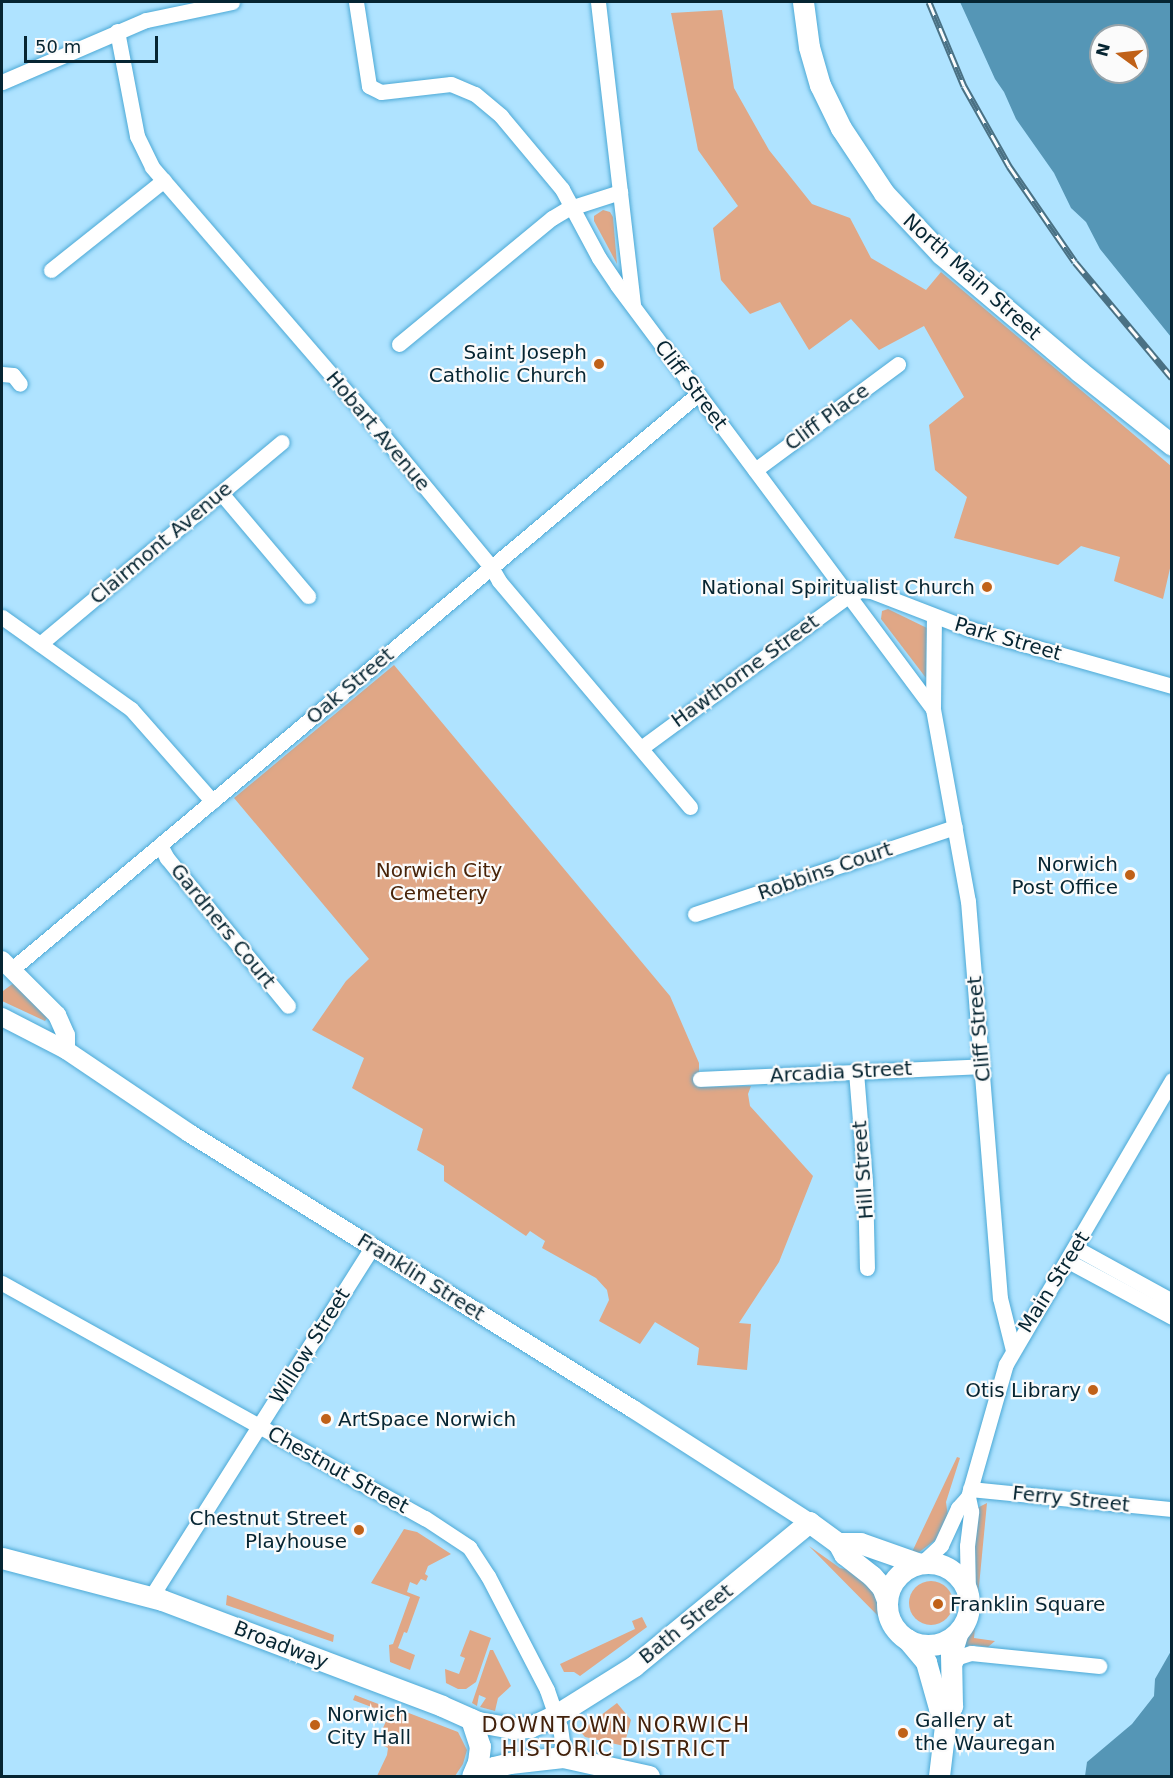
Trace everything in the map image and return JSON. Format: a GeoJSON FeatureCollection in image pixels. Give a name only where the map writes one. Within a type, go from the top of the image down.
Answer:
{"type":"FeatureCollection","features":[{"type":"Feature","properties":{"kind":"main road","name":"North Main Street"},"geometry":{"type":"LineString","coordinates":[[803,2],[809,47],[820,85],[840,128],[884,193],[941,254],[1095,385],[1172,445]]}},
{"type":"Feature","properties":{"kind":"main road","name":"Franklin Street"},"geometry":{"type":"LineString","coordinates":[[809,1522],[838,1543],[844,1554],[878,1582],[887,1600]]}},
{"type":"Feature","properties":{"kind":"main road","name":"Bath Street"},"geometry":{"type":"LineString","coordinates":[[556,1715],[654,1652],[809,1522]]}},
{"type":"Feature","properties":{"kind":"main road"},"geometry":{"type":"LineString","coordinates":[[838,1543],[860,1543],[920,1563],[936,1563],[959,1576],[968,1592],[968,1614],[952,1648],[950,1671],[952,1706],[946,1717],[939,1776]]}},
{"type":"Feature","properties":{"kind":"main road","name":"Broadway"},"geometry":{"type":"LineString","coordinates":[[2,1558],[151,1597],[488,1726],[521,1728],[534,1726],[556,1715]]}},
{"type":"Feature","properties":{"kind":"main road"},"geometry":{"type":"LineString","coordinates":[[920,1563],[895,1579],[887,1600],[891,1622],[925,1660],[933,1678],[939,1708],[946,1717]]}},
{"type":"Feature","properties":{"kind":"main road"},"geometry":{"type":"LineString","coordinates":[[906,1638],[918,1644],[932,1645],[957,1634]]}},
{"type":"Feature","properties":{"kind":"main road"},"geometry":{"type":"LineString","coordinates":[[471,1719],[480,1746],[478,1762],[472,1776]]}},
{"type":"Feature","properties":{"kind":"main road"},"geometry":{"type":"LineString","coordinates":[[477,1776],[494,1767],[510,1763],[564,1758],[649,1776]]}},
{"type":"Feature","properties":{"kind":"street"},"geometry":{"type":"LineString","coordinates":[[2,82],[117,31],[160,16],[232,2]]}},
{"type":"Feature","properties":{"kind":"street"},"geometry":{"type":"LineString","coordinates":[[356,2],[367,82],[372,89],[381,92],[443,84],[459,87],[475,94],[501,116],[558,183],[599,258],[633,306]]}},
{"type":"Feature","properties":{"kind":"street","name":"Cliff Street"},"geometry":{"type":"LineString","coordinates":[[598,2],[633,306],[933,709]]}},
{"type":"Feature","properties":{"kind":"street","name":"Hobart Avenue"},"geometry":{"type":"LineString","coordinates":[[117,31],[137,136],[149,163],[369,420],[491,567],[499,581],[690,807]]}},
{"type":"Feature","properties":{"kind":"street"},"geometry":{"type":"LineString","coordinates":[[51,270],[164,180]]}},
{"type":"Feature","properties":{"kind":"street"},"geometry":{"type":"LineString","coordinates":[[399,344],[552,218],[572,207],[620,192]]}},
{"type":"Feature","properties":{"kind":"street","name":"Cliff Place"},"geometry":{"type":"LineString","coordinates":[[755,470],[898,364]]}},
{"type":"Feature","properties":{"kind":"street"},"geometry":{"type":"LineString","coordinates":[[2,374],[11,374],[20,384]]}},
{"type":"Feature","properties":{"kind":"street","name":"Oak Street"},"geometry":{"type":"LineString","coordinates":[[5,969],[212,801],[698,394]]}},
{"type":"Feature","properties":{"kind":"street","name":"Clairmont Avenue"},"geometry":{"type":"LineString","coordinates":[[40,644],[282,442]]}},
{"type":"Feature","properties":{"kind":"street"},"geometry":{"type":"LineString","coordinates":[[221,493],[308,596]]}},
{"type":"Feature","properties":{"kind":"street","name":"Park Street"},"geometry":{"type":"LineString","coordinates":[[849,595],[860,590],[871,591],[934,617],[1172,686]]}},
{"type":"Feature","properties":{"kind":"street","name":"Hawthorne Street"},"geometry":{"type":"LineString","coordinates":[[641,748],[849,595]]}},
{"type":"Feature","properties":{"kind":"street"},"geometry":{"type":"LineString","coordinates":[[2,617],[131,709],[212,801]]}},
{"type":"Feature","properties":{"kind":"street","name":"Cliff Street"},"geometry":{"type":"LineString","coordinates":[[934,617],[933,709],[969,911],[1000,1298],[1013,1350]]}},
{"type":"Feature","properties":{"kind":"street","name":"Robbins Court"},"geometry":{"type":"LineString","coordinates":[[695,914],[955,827]]}},
{"type":"Feature","properties":{"kind":"street","name":"Gardners Court"},"geometry":{"type":"LineString","coordinates":[[160,844],[167,858],[288,1006]]}},
{"type":"Feature","properties":{"kind":"street"},"geometry":{"type":"LineString","coordinates":[[5,969],[57,1015],[66,1035],[66,1050]]}},
{"type":"Feature","properties":{"kind":"street","name":"Franklin Street"},"geometry":{"type":"LineString","coordinates":[[2,1017],[66,1050],[189,1133],[809,1522]]}},
{"type":"Feature","properties":{"kind":"street","name":"Arcadia Street"},"geometry":{"type":"LineString","coordinates":[[700,1079],[982,1066]]}},
{"type":"Feature","properties":{"kind":"street","name":"Hill Street"},"geometry":{"type":"LineString","coordinates":[[856,1072],[866,1180],[867,1268]]}},
{"type":"Feature","properties":{"kind":"street","name":"Main Street"},"geometry":{"type":"LineString","coordinates":[[968,1592],[967,1546],[971,1511],[969,1493],[995,1399],[1013,1350],[1169,1090]]}},
{"type":"Feature","properties":{"kind":"street","name":"Willow Street"},"geometry":{"type":"LineString","coordinates":[[151,1597],[372,1247]]}},
{"type":"Feature","properties":{"kind":"street"},"geometry":{"type":"LineString","coordinates":[[1072,1254],[1172,1301]]}},
{"type":"Feature","properties":{"kind":"street"},"geometry":{"type":"LineString","coordinates":[[1072,1254],[1172,1317]]}},
{"type":"Feature","properties":{"kind":"street","name":"Chestnut Street"},"geometry":{"type":"LineString","coordinates":[[2,1283],[425,1518],[469,1547],[478,1557],[526,1650],[556,1715],[564,1758]]}},
{"type":"Feature","properties":{"kind":"street","name":"Main Street"},"geometry":{"type":"LineString","coordinates":[[920,1563],[941,1545],[959,1506],[969,1493]]}},
{"type":"Feature","properties":{"kind":"street","name":"Ferry Street"},"geometry":{"type":"LineString","coordinates":[[969,1493],[1172,1509]]}},
{"type":"Feature","properties":{"kind":"street"},"geometry":{"type":"LineString","coordinates":[[950,1671],[955,1659],[971,1653],[1099,1666]]}},
{"type":"Feature","properties":{"kind":"green space"},"geometry":{"type":"Polygon","coordinates":[[[722,10],[734,88],[769,150],[812,204],[850,218],[871,258],[926,290],[941,272],[1171,466],[1171,564],[1163,599],[1114,581],[1120,557],[1081,546],[1058,565],[954,538],[967,497],[935,470],[929,425],[964,397],[924,326],[879,350],[851,319],[809,350],[780,302],[750,314],[721,280],[713,228],[738,206],[698,150],[671,13],[722,10]]]}},
{"type":"Feature","properties":{"kind":"green space"},"geometry":{"type":"Polygon","coordinates":[[[603,210],[610,212],[613,217],[617,264],[594,221],[594,216],[603,210]]]}},
{"type":"Feature","properties":{"kind":"green space"},"geometry":{"type":"Polygon","coordinates":[[[888,609],[927,628],[926,678],[881,619],[882,611],[888,609]]]}},
{"type":"Feature","properties":{"kind":"green space","name":"Norwich City Cemetery"},"geometry":{"type":"Polygon","coordinates":[[[394,665],[670,996],[699,1063],[699,1087],[751,1086],[748,1094],[750,1106],[813,1176],[779,1262],[739,1323],[751,1324],[747,1370],[697,1365],[699,1348],[655,1322],[640,1344],[599,1321],[609,1300],[607,1290],[596,1278],[542,1248],[545,1241],[530,1231],[526,1236],[444,1181],[444,1166],[417,1150],[423,1129],[352,1088],[364,1058],[312,1030],[346,981],[369,959],[234,798],[394,665]]]}},
{"type":"Feature","properties":{"kind":"green space"},"geometry":{"type":"Polygon","coordinates":[[[15,982],[48,1017],[45,1021],[2,1001],[3,991],[15,982]]]}},
{"type":"Feature","properties":{"kind":"green space"},"geometry":{"type":"Polygon","coordinates":[[[957,1457],[960,1458],[946,1502],[948,1517],[938,1538],[918,1553],[912,1552],[957,1457]]]}},
{"type":"Feature","properties":{"kind":"green space"},"geometry":{"type":"Polygon","coordinates":[[[987,1503],[974,1638],[995,1641],[988,1647],[974,1645],[963,1648],[964,1636],[973,1622],[975,1611],[971,1556],[977,1508],[987,1503]]]}},
{"type":"Feature","properties":{"kind":"green space"},"geometry":{"type":"Polygon","coordinates":[[[404,1529],[417,1532],[451,1554],[428,1566],[425,1574],[428,1576],[426,1581],[421,1579],[417,1585],[410,1582],[407,1592],[420,1597],[407,1633],[404,1632],[398,1648],[415,1655],[410,1670],[390,1662],[389,1645],[393,1644],[410,1597],[371,1583],[404,1529]]]}},
{"type":"Feature","properties":{"kind":"green space"},"geometry":{"type":"Polygon","coordinates":[[[809,1546],[840,1568],[858,1572],[879,1599],[888,1626],[809,1546]]]}},
{"type":"Feature","properties":{"kind":"green space"},"geometry":{"type":"Polygon","coordinates":[[[931,1581],[946,1588],[953,1603],[946,1618],[931,1625],[916,1618],[909,1603],[916,1588],[931,1581]]]}},
{"type":"Feature","properties":{"kind":"green space"},"geometry":{"type":"Polygon","coordinates":[[[227,1595],[334,1635],[333,1642],[226,1605],[227,1595]]]}},
{"type":"Feature","properties":{"kind":"green space"},"geometry":{"type":"Polygon","coordinates":[[[642,1617],[647,1627],[580,1676],[574,1672],[564,1672],[560,1664],[635,1629],[632,1621],[642,1617]]]}},
{"type":"Feature","properties":{"kind":"green space"},"geometry":{"type":"Polygon","coordinates":[[[470,1630],[491,1638],[476,1682],[466,1689],[458,1689],[446,1683],[445,1669],[459,1674],[465,1658],[460,1656],[470,1630]]]}},
{"type":"Feature","properties":{"kind":"green space"},"geometry":{"type":"Polygon","coordinates":[[[490,1650],[493,1650],[511,1686],[498,1698],[495,1711],[480,1707],[486,1698],[479,1695],[477,1706],[472,1703],[490,1650]]]}},
{"type":"Feature","properties":{"kind":"green space"},"geometry":{"type":"Polygon","coordinates":[[[355,1695],[381,1705],[390,1715],[401,1710],[458,1732],[467,1750],[463,1764],[455,1776],[377,1776],[387,1755],[388,1748],[384,1746],[387,1738],[380,1735],[386,1721],[372,1715],[374,1708],[353,1700],[355,1695]]]}},
{"type":"Feature","properties":{"kind":"green space"},"geometry":{"type":"Polygon","coordinates":[[[617,1703],[631,1720],[624,1746],[585,1737],[580,1731],[617,1703]]]}},
{"type":"Feature","properties":{"kind":"water"},"geometry":{"type":"Polygon","coordinates":[[[960,2],[1171,2],[1171,337],[1100,249],[1086,222],[1071,208],[1054,173],[1016,119],[1004,92],[995,79],[960,2]]]}},
{"type":"Feature","properties":{"kind":"water"},"geometry":{"type":"Polygon","coordinates":[[[1171,1651],[1171,1776],[1085,1776],[1087,1762],[1132,1724],[1154,1696],[1155,1679],[1171,1651]]]}},
{"type":"Feature","properties":{"kind":"railway"},"geometry":{"type":"LineString","coordinates":[[929,2],[964,86],[1009,166],[1075,262],[1172,378]]}},
{"type":"Feature","properties":{"kind":"place","name":"Saint Joseph Catholic Church"},"geometry":{"type":"Point","coordinates":[599,364]}},
{"type":"Feature","properties":{"kind":"place","name":"National Spiritualist Church"},"geometry":{"type":"Point","coordinates":[987,587]}},
{"type":"Feature","properties":{"kind":"place","name":"Norwich Post Office"},"geometry":{"type":"Point","coordinates":[1130,875]}},
{"type":"Feature","properties":{"kind":"place","name":"Otis Library"},"geometry":{"type":"Point","coordinates":[1093,1390]}},
{"type":"Feature","properties":{"kind":"place","name":"ArtSpace Norwich"},"geometry":{"type":"Point","coordinates":[326,1419]}},
{"type":"Feature","properties":{"kind":"place","name":"Chestnut Street Playhouse"},"geometry":{"type":"Point","coordinates":[359,1530]}},
{"type":"Feature","properties":{"kind":"place","name":"Franklin Square"},"geometry":{"type":"Point","coordinates":[938,1604]}},
{"type":"Feature","properties":{"kind":"place","name":"Norwich City Hall"},"geometry":{"type":"Point","coordinates":[315,1725]}},
{"type":"Feature","properties":{"kind":"place","name":"Gallery at the Wauregan"},"geometry":{"type":"Point","coordinates":[903,1733]}},
{"type":"Feature","properties":{"kind":"district","name":"DOWNTOWN NORWICH HISTORIC DISTRICT"},"geometry":{"type":"Point","coordinates":[616,1737]}}]}
